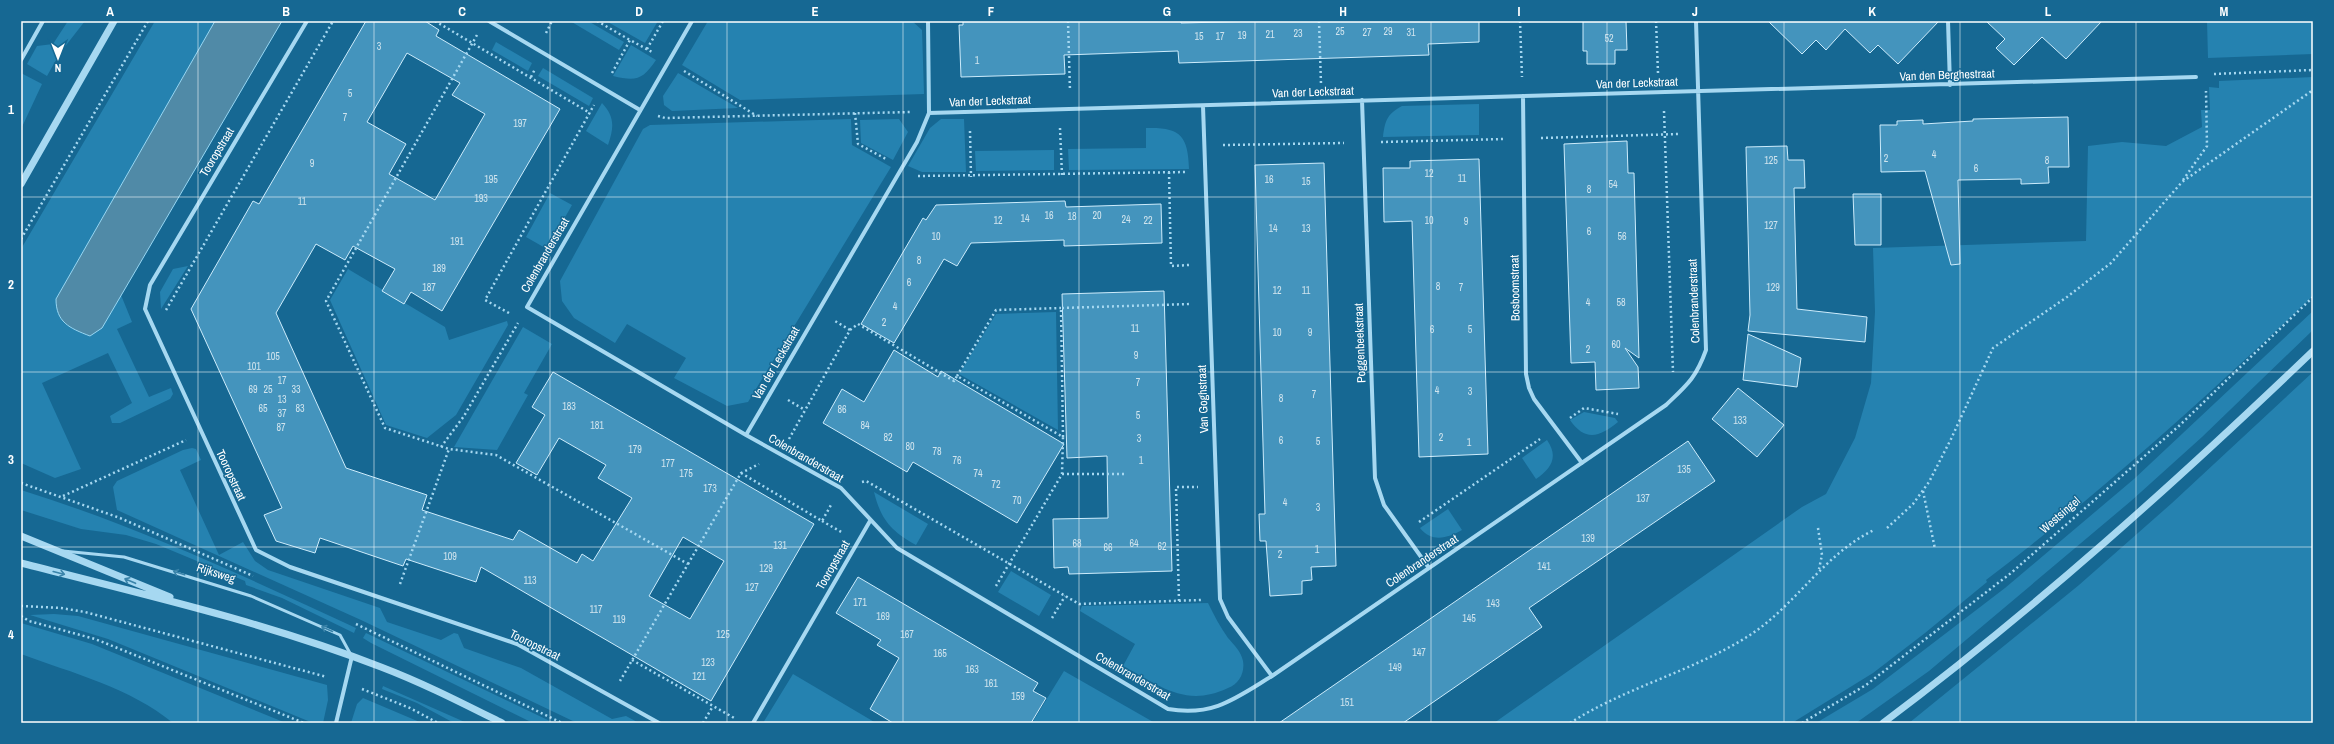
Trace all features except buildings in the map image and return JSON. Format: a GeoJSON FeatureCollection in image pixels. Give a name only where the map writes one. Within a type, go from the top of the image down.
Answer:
{"type":"FeatureCollection","features":[{"type":"Feature","properties":{"kind":"street"},"geometry":{"type":"LineString","coordinates":[[21,60],[44,21]]}},
{"type":"Feature","properties":{"kind":"street"},"geometry":{"type":"LineString","coordinates":[[21,184],[114,21]]}},
{"type":"Feature","properties":{"kind":"street","name":"Tooropstraat"},"geometry":{"type":"LineString","coordinates":[[307,21],[150,285],[145,309],[201,434],[256,550],[290,567],[517,644],[659,723]]}},
{"type":"Feature","properties":{"kind":"street"},"geometry":{"type":"LineString","coordinates":[[489,21],[640,110]]}},
{"type":"Feature","properties":{"kind":"street","name":"Colenbranderstraat"},"geometry":{"type":"LineString","coordinates":[[692,21],[527,307],[746,435],[841,488],[870,521],[897,548],[1168,709],[1188,713],[1225,705],[1272,676],[1666,405],[1691,382],[1699,370],[1706,350],[1696,21]]}},
{"type":"Feature","properties":{"kind":"street","name":"Van der Leckstraat"},"geometry":{"type":"LineString","coordinates":[[746,435],[902,168],[930,113],[928,21]]}},
{"type":"Feature","properties":{"kind":"street"},"geometry":{"type":"LineString","coordinates":[[1948,21],[1950,85]]}},
{"type":"Feature","properties":{"kind":"street","name":"Van den Berghestraat"},"geometry":{"type":"LineString","coordinates":[[1698,91],[2196,77]]}},
{"type":"Feature","properties":{"kind":"street","name":"Van der Leckstraat"},"geometry":{"type":"LineString","coordinates":[[930,113],[1698,91]]}},
{"type":"Feature","properties":{"kind":"street","name":"Bosboomstraat"},"geometry":{"type":"LineString","coordinates":[[1522,96],[1526,374],[1529,388],[1534,399],[1582,463]]}},
{"type":"Feature","properties":{"kind":"street","name":"Poggenbeekstraat"},"geometry":{"type":"LineString","coordinates":[[1362,100],[1375,478],[1384,505],[1428,568]]}},
{"type":"Feature","properties":{"kind":"street","name":"Van Goghstraat"},"geometry":{"type":"LineString","coordinates":[[1203,106],[1220,599],[1228,617],[1272,676]]}},
{"type":"Feature","properties":{"kind":"street"},"geometry":{"type":"LineString","coordinates":[[1883,723],[1995,636],[2139,512],[2313,351]]}},
{"type":"Feature","properties":{"kind":"street","name":"Tooropstraat"},"geometry":{"type":"LineString","coordinates":[[753,723],[870,521]]}},
{"type":"Feature","properties":{"kind":"street","name":"Rijksweg"},"geometry":{"type":"LineString","coordinates":[[21,536],[192,607]]}},
{"type":"Feature","properties":{"kind":"street","name":"Rijksweg"},"geometry":{"type":"LineString","coordinates":[[21,563],[192,607],[352,656],[428,686],[502,723]]}},
{"type":"Feature","properties":{"kind":"street"},"geometry":{"type":"LineString","coordinates":[[336,723],[344,682],[352,656]]}},
{"type":"Feature","properties":{"kind":"lane","name":"Rijksweg"},"geometry":{"type":"LineString","coordinates":[[56,550],[124,557],[250,596],[340,635],[352,656]]}},
{"type":"Feature","properties":{"kind":"path"},"geometry":{"type":"LineString","coordinates":[[21,239],[148,21]]}},
{"type":"Feature","properties":{"kind":"path"},"geometry":{"type":"LineString","coordinates":[[154,330],[333,21]]}},
{"type":"Feature","properties":{"kind":"path"},"geometry":{"type":"LineString","coordinates":[[435,21],[473,42],[590,113]]}},
{"type":"Feature","properties":{"kind":"path"},"geometry":{"type":"LineString","coordinates":[[597,21],[630,40]]}},
{"type":"Feature","properties":{"kind":"path"},"geometry":{"type":"LineString","coordinates":[[647,49],[663,21]]}},
{"type":"Feature","properties":{"kind":"path"},"geometry":{"type":"LineString","coordinates":[[1068,21],[1071,109]]}},
{"type":"Feature","properties":{"kind":"path"},"geometry":{"type":"LineString","coordinates":[[1319,21],[1322,102]]}},
{"type":"Feature","properties":{"kind":"path"},"geometry":{"type":"LineString","coordinates":[[1520,21],[1522,96]]}},
{"type":"Feature","properties":{"kind":"path"},"geometry":{"type":"LineString","coordinates":[[1656,21],[1658,93],[1664,103],[1673,377],[1666,405]]}},
{"type":"Feature","properties":{"kind":"path"},"geometry":{"type":"LineString","coordinates":[[479,32],[326,301],[385,428],[449,449],[496,454],[688,564]]}},
{"type":"Feature","properties":{"kind":"path"},"geometry":{"type":"LineString","coordinates":[[1887,528],[1913,504],[1923,490],[1951,439],[1993,348],[2106,268],[2182,182],[2207,146],[2206,90],[2196,77],[2223,72],[2313,70]]}},
{"type":"Feature","properties":{"kind":"path"},"geometry":{"type":"LineString","coordinates":[[2182,182],[2313,90]]}},
{"type":"Feature","properties":{"kind":"path"},"geometry":{"type":"LineString","coordinates":[[1060,109],[1062,175]]}},
{"type":"Feature","properties":{"kind":"path"},"geometry":{"type":"LineString","coordinates":[[640,110],[665,118],[855,112],[930,113]]}},
{"type":"Feature","properties":{"kind":"path"},"geometry":{"type":"LineString","coordinates":[[855,112],[858,144],[920,178],[1205,172],[1222,145],[1523,139],[1700,133]]}},
{"type":"Feature","properties":{"kind":"path"},"geometry":{"type":"LineString","coordinates":[[970,112],[971,176]]}},
{"type":"Feature","properties":{"kind":"path"},"geometry":{"type":"LineString","coordinates":[[1169,172],[1171,266],[1208,265]]}},
{"type":"Feature","properties":{"kind":"path","name":"Westsingel"},"geometry":{"type":"LineString","coordinates":[[1802,723],[1866,685],[2011,572],[2180,425],[2313,297]]}},
{"type":"Feature","properties":{"kind":"path"},"geometry":{"type":"LineString","coordinates":[[611,696],[741,473],[780,454],[850,330],[858,324],[954,381],[996,310],[1210,304]]}},
{"type":"Feature","properties":{"kind":"path"},"geometry":{"type":"LineString","coordinates":[[441,447],[464,416],[527,307]]}},
{"type":"Feature","properties":{"kind":"path"},"geometry":{"type":"LineString","coordinates":[[987,602],[1062,474],[1063,437],[1061,308]]}},
{"type":"Feature","properties":{"kind":"path"},"geometry":{"type":"LineString","coordinates":[[818,311],[850,330]]}},
{"type":"Feature","properties":{"kind":"path"},"geometry":{"type":"LineString","coordinates":[[957,376],[1063,437]]}},
{"type":"Feature","properties":{"kind":"path"},"geometry":{"type":"LineString","coordinates":[[1404,533],[1584,408],[1618,414],[1629,430]]}},
{"type":"Feature","properties":{"kind":"path"},"geometry":{"type":"LineString","coordinates":[[63,496],[201,434]]}},
{"type":"Feature","properties":{"kind":"path"},"geometry":{"type":"LineString","coordinates":[[394,602],[449,449]]}},
{"type":"Feature","properties":{"kind":"path"},"geometry":{"type":"LineString","coordinates":[[741,473],[822,521],[841,488],[866,481],[1078,604],[1220,599]]}},
{"type":"Feature","properties":{"kind":"path"},"geometry":{"type":"LineString","coordinates":[[1062,474],[1124,474]]}},
{"type":"Feature","properties":{"kind":"path"},"geometry":{"type":"LineString","coordinates":[[1179,601],[1176,487],[1216,486]]}},
{"type":"Feature","properties":{"kind":"path"},"geometry":{"type":"LineString","coordinates":[[1923,490],[1935,549]]}},
{"type":"Feature","properties":{"kind":"path"},"geometry":{"type":"LineString","coordinates":[[1818,528],[1822,555],[1819,569]]}},
{"type":"Feature","properties":{"kind":"path"},"geometry":{"type":"LineString","coordinates":[[1570,723],[1619,697],[1693,665],[1750,635],[1773,618],[1819,569],[1854,541],[1874,530]]}},
{"type":"Feature","properties":{"kind":"path"},"geometry":{"type":"LineString","coordinates":[[1043,635],[1065,596]]}},
{"type":"Feature","properties":{"kind":"path"},"geometry":{"type":"LineString","coordinates":[[21,606],[61,608],[85,612],[344,682],[410,708],[438,723]]}},
{"type":"Feature","properties":{"kind":"path"},"geometry":{"type":"LineString","coordinates":[[21,616],[29,621],[95,639],[304,723]]}},
{"type":"Feature","properties":{"kind":"path"},"geometry":{"type":"LineString","coordinates":[[632,660],[742,723]]}},
{"type":"Feature","properties":{"kind":"path"},"geometry":{"type":"LineString","coordinates":[[703,723],[713,706]]}},
{"type":"Feature","properties":{"kind":"shaded area"},"geometry":{"type":"Polygon","coordinates":[[[68,21],[85,21],[60,53],[47,76],[27,64],[37,46],[53,44],[68,21]]]}},
{"type":"Feature","properties":{"kind":"shaded area"},"geometry":{"type":"Polygon","coordinates":[[[155,21],[215,21],[56,299],[102,328],[121,295],[132,322],[117,329],[149,397],[171,388],[173,394],[170,399],[120,423],[112,423],[110,416],[132,403],[108,353],[42,383],[81,469],[55,478],[21,463],[21,249],[155,21]]]}},
{"type":"Feature","properties":{"kind":"shaded area"},"geometry":{"type":"Polygon","coordinates":[[[215,21],[282,21],[102,328],[90,336],[70,327],[61,319],[58,313],[56,299],[215,21]]]}},
{"type":"Feature","properties":{"kind":"shaded area"},"geometry":{"type":"Polygon","coordinates":[[[570,21],[588,21],[624,42],[619,50],[570,21]]]}},
{"type":"Feature","properties":{"kind":"shaded area"},"geometry":{"type":"Polygon","coordinates":[[[606,21],[658,21],[645,43],[606,21]]]}},
{"type":"Feature","properties":{"kind":"shaded area"},"geometry":{"type":"Polygon","coordinates":[[[708,21],[912,21],[922,30],[924,94],[740,100],[682,65],[708,21]]]}},
{"type":"Feature","properties":{"kind":"shaded area"},"geometry":{"type":"Polygon","coordinates":[[[2207,21],[2313,21],[2313,54],[2208,58],[2207,21]]]}},
{"type":"Feature","properties":{"kind":"shaded area"},"geometry":{"type":"Polygon","coordinates":[[[496,42],[532,63],[528,71],[492,50],[496,42]]]}},
{"type":"Feature","properties":{"kind":"shaded area"},"geometry":{"type":"Polygon","coordinates":[[[631,45],[656,60],[643,75],[634,79],[613,76],[631,45]]]}},
{"type":"Feature","properties":{"kind":"shaded area"},"geometry":{"type":"Polygon","coordinates":[[[543,68],[593,98],[589,106],[538,76],[543,68]]]}},
{"type":"Feature","properties":{"kind":"shaded area"},"geometry":{"type":"Polygon","coordinates":[[[21,73],[42,84],[21,129],[21,73]]]}},
{"type":"Feature","properties":{"kind":"shaded area"},"geometry":{"type":"Polygon","coordinates":[[[678,73],[738,108],[672,111],[664,105],[663,96],[678,73]]]}},
{"type":"Feature","properties":{"kind":"shaded area"},"geometry":{"type":"Polygon","coordinates":[[[2313,77],[2313,296],[2234,370],[2112,478],[2029,547],[1986,580],[1987,582],[1925,633],[1873,673],[1792,723],[1494,723],[1802,507],[1826,494],[1855,438],[1871,383],[1875,312],[1873,248],[2086,241],[2088,146],[2122,142],[2166,146],[2202,127],[2201,110],[2210,110],[2209,87],[2219,88],[2219,81],[2313,77]]]}},
{"type":"Feature","properties":{"kind":"shaded area"},"geometry":{"type":"Polygon","coordinates":[[[602,103],[609,113],[612,122],[608,145],[586,131],[602,103]]]}},
{"type":"Feature","properties":{"kind":"shaded area"},"geometry":{"type":"Polygon","coordinates":[[[1479,104],[1479,135],[1383,137],[1388,118],[1393,112],[1402,106],[1479,104]]]}},
{"type":"Feature","properties":{"kind":"shaded area"},"geometry":{"type":"Polygon","coordinates":[[[851,119],[852,145],[891,167],[748,402],[727,406],[674,378],[686,358],[627,324],[615,343],[574,318],[562,301],[560,281],[643,129],[650,125],[851,119]]]}},
{"type":"Feature","properties":{"kind":"shaded area"},"geometry":{"type":"Polygon","coordinates":[[[899,119],[908,132],[893,160],[861,143],[860,120],[899,119]]]}},
{"type":"Feature","properties":{"kind":"shaded area"},"geometry":{"type":"Polygon","coordinates":[[[941,119],[964,119],[966,172],[922,172],[908,166],[930,128],[941,119]]]}},
{"type":"Feature","properties":{"kind":"shaded area"},"geometry":{"type":"Polygon","coordinates":[[[1146,128],[1167,129],[1180,135],[1187,148],[1189,169],[1069,170],[1068,149],[1146,148],[1146,128]]]}},
{"type":"Feature","properties":{"kind":"shaded area"},"geometry":{"type":"Polygon","coordinates":[[[1054,150],[1054,170],[976,171],[975,151],[1054,150]]]}},
{"type":"Feature","properties":{"kind":"shaded area"},"geometry":{"type":"Polygon","coordinates":[[[550,193],[572,205],[547,249],[526,237],[550,193]]]}},
{"type":"Feature","properties":{"kind":"shaded area"},"geometry":{"type":"Polygon","coordinates":[[[188,266],[161,309],[160,292],[173,269],[188,266]]]}},
{"type":"Feature","properties":{"kind":"shaded area"},"geometry":{"type":"Polygon","coordinates":[[[348,269],[445,327],[449,340],[507,321],[508,325],[456,415],[427,438],[386,425],[330,300],[348,269]]]}},
{"type":"Feature","properties":{"kind":"shaded area"},"geometry":{"type":"Polygon","coordinates":[[[2313,311],[2313,330],[2202,437],[2131,501],[1929,671],[1856,723],[1816,723],[1873,689],[2005,588],[2134,479],[2313,311]]]}},
{"type":"Feature","properties":{"kind":"shaded area"},"geometry":{"type":"Polygon","coordinates":[[[1056,312],[1058,430],[959,374],[996,314],[1056,312]]]}},
{"type":"Feature","properties":{"kind":"shaded area"},"geometry":{"type":"Polygon","coordinates":[[[523,327],[552,344],[524,393],[528,395],[497,450],[454,447],[523,327]]]}},
{"type":"Feature","properties":{"kind":"shaded area"},"geometry":{"type":"Polygon","coordinates":[[[2313,372],[2313,723],[1909,723],[2079,585],[2172,503],[2313,372]]]}},
{"type":"Feature","properties":{"kind":"shaded area"},"geometry":{"type":"Polygon","coordinates":[[[1584,412],[1615,418],[1618,422],[1599,434],[1587,434],[1581,432],[1570,420],[1584,412]]]}},
{"type":"Feature","properties":{"kind":"shaded area"},"geometry":{"type":"Polygon","coordinates":[[[1547,440],[1551,446],[1553,457],[1552,462],[1546,471],[1536,479],[1522,458],[1547,440]]]}},
{"type":"Feature","properties":{"kind":"shaded area"},"geometry":{"type":"Polygon","coordinates":[[[192,448],[196,449],[201,460],[180,470],[219,555],[243,542],[255,561],[268,570],[380,608],[387,622],[441,640],[454,633],[458,634],[464,648],[521,668],[612,719],[626,716],[639,723],[577,723],[361,620],[117,510],[113,487],[117,481],[183,450],[192,448]]]}},
{"type":"Feature","properties":{"kind":"shaded area"},"geometry":{"type":"Polygon","coordinates":[[[21,490],[64,504],[191,553],[356,628],[354,633],[282,598],[246,585],[245,581],[156,544],[126,535],[81,529],[21,510],[21,490]]]}},
{"type":"Feature","properties":{"kind":"shaded area"},"geometry":{"type":"Polygon","coordinates":[[[874,492],[928,524],[916,545],[900,535],[888,524],[880,510],[874,492]]]}},
{"type":"Feature","properties":{"kind":"shaded area"},"geometry":{"type":"Polygon","coordinates":[[[1448,509],[1462,530],[1440,538],[1430,536],[1420,528],[1448,509]]]}},
{"type":"Feature","properties":{"kind":"shaded area"},"geometry":{"type":"Polygon","coordinates":[[[1011,571],[1051,595],[1039,616],[998,592],[1011,571]]]}},
{"type":"Feature","properties":{"kind":"shaded area"},"geometry":{"type":"Polygon","coordinates":[[[1208,603],[1222,630],[1241,654],[1243,670],[1238,681],[1232,686],[1213,694],[1199,696],[1186,695],[1161,687],[1123,666],[1135,644],[1080,611],[1082,606],[1208,603]]]}},
{"type":"Feature","properties":{"kind":"shaded area"},"geometry":{"type":"Polygon","coordinates":[[[54,614],[78,616],[327,685],[328,700],[323,723],[313,723],[108,639],[30,615],[54,614]]]}},
{"type":"Feature","properties":{"kind":"shaded area"},"geometry":{"type":"Polygon","coordinates":[[[21,623],[92,644],[286,723],[173,723],[139,700],[120,691],[100,682],[21,654],[21,623]]]}},
{"type":"Feature","properties":{"kind":"shaded area"},"geometry":{"type":"Polygon","coordinates":[[[366,633],[554,723],[533,723],[371,643],[363,638],[366,633]]]}},
{"type":"Feature","properties":{"kind":"shaded area"},"geometry":{"type":"Polygon","coordinates":[[[1064,671],[1155,723],[1032,723],[1064,671]]]}},
{"type":"Feature","properties":{"kind":"shaded area"},"geometry":{"type":"Polygon","coordinates":[[[793,674],[876,723],[763,723],[793,674]]]}},
{"type":"Feature","properties":{"kind":"shaded area"},"geometry":{"type":"Polygon","coordinates":[[[383,686],[467,723],[454,723],[417,703],[382,689],[383,686]]]}},
{"type":"Feature","properties":{"kind":"shaded area"},"geometry":{"type":"Polygon","coordinates":[[[363,698],[422,723],[351,723],[357,704],[363,698]]]}}]}
